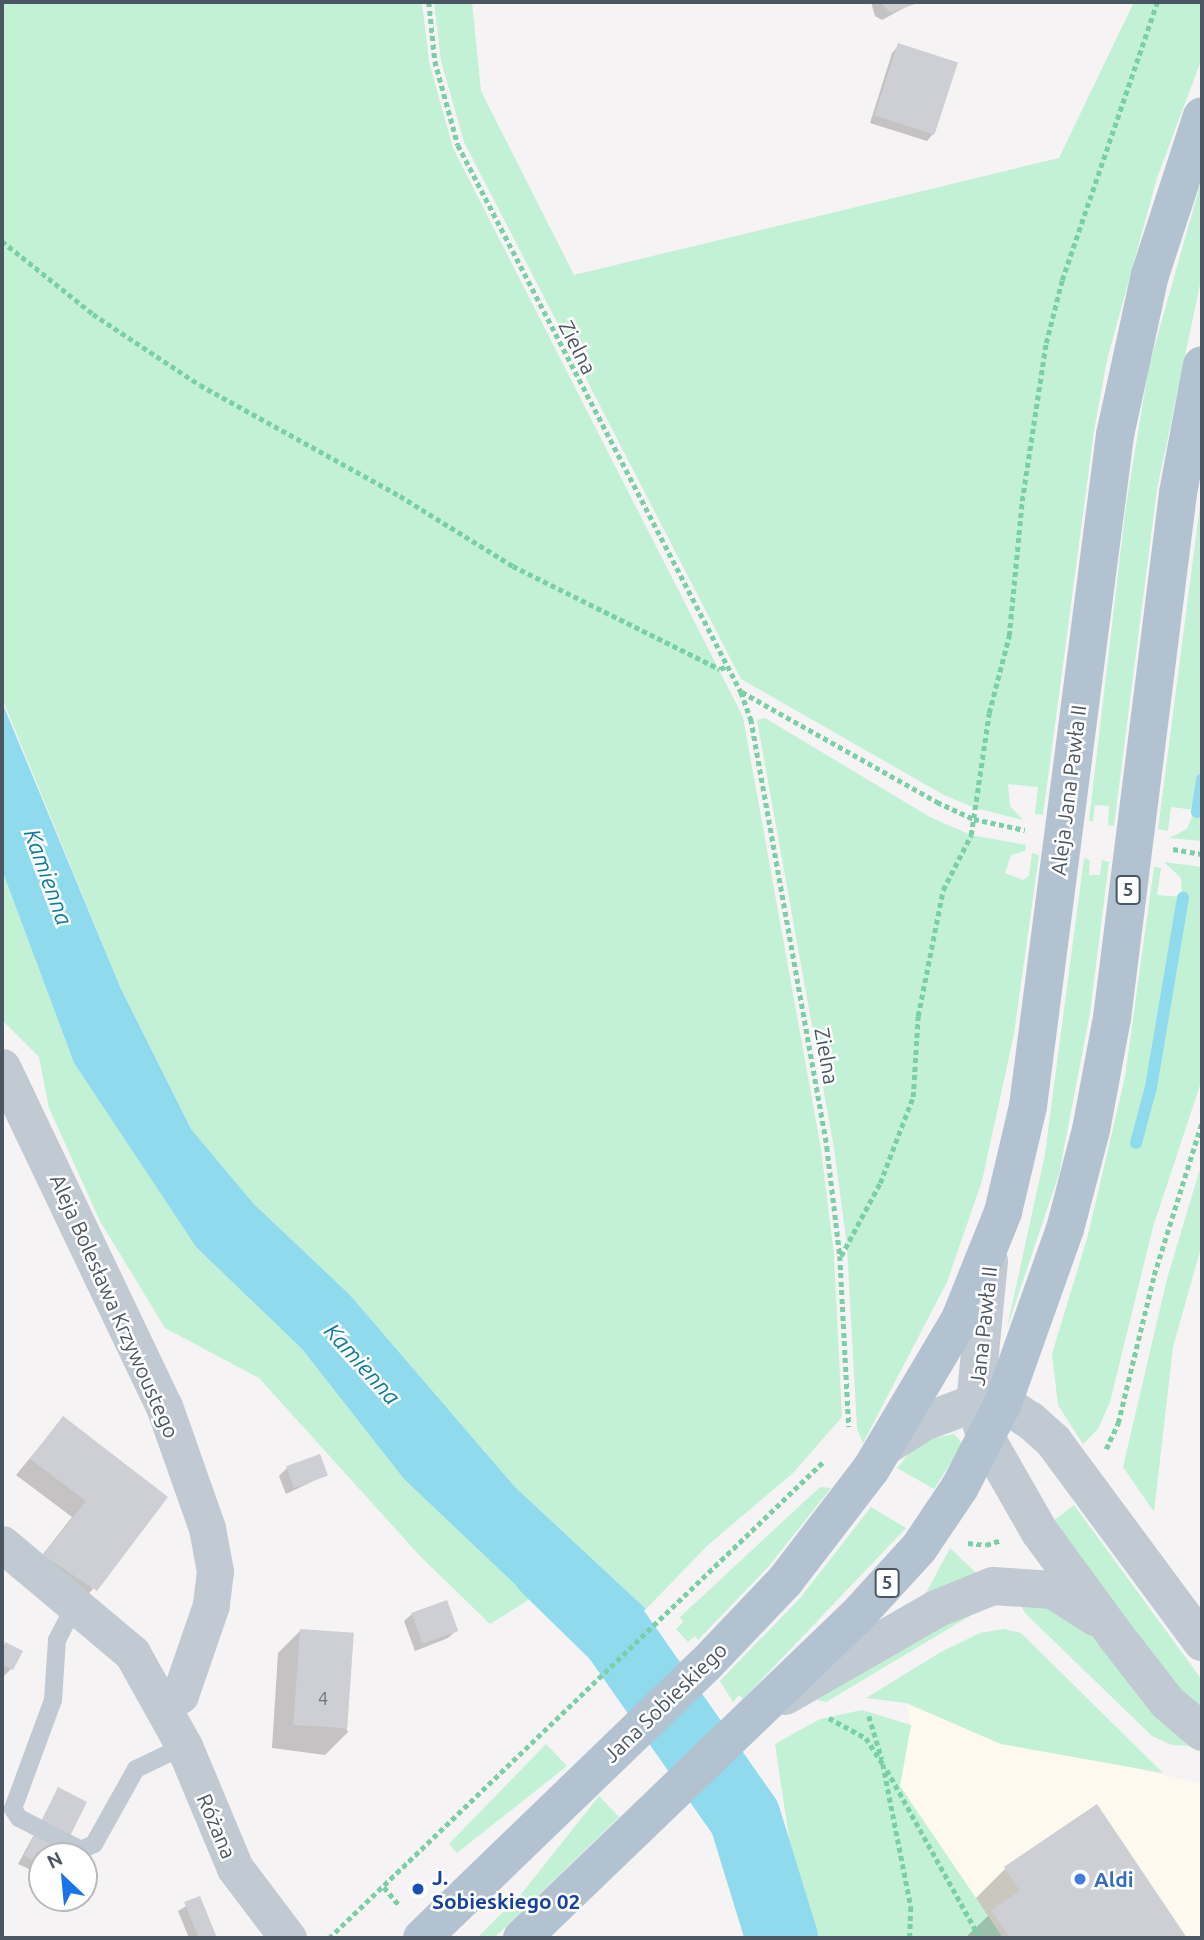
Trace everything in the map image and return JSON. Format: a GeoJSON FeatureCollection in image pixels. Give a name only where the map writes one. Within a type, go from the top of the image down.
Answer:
{"type":"FeatureCollection","features":[{"type":"Feature","properties":{"kind":"main road","name":"Aleja Jana Pawła II"},"geometry":{"type":"LineString","coordinates":[[886,1446],[960,1319],[990,1249],[1028,1106],[1101,531],[1128,363],[1150,275],[1202,116]]}},
{"type":"Feature","properties":{"kind":"main road","name":"5"},"geometry":{"type":"LineString","coordinates":[[522,1938],[755,1716],[919,1548],[946,1511],[988,1415],[1065,1229],[1091,1130],[1112,1018],[1176,506],[1202,365]]}},
{"type":"Feature","properties":{"kind":"main road","name":"Jana Sobieskiego"},"geometry":{"type":"LineString","coordinates":[[422,1938],[705,1665],[793,1572],[886,1446]]}},
{"type":"Feature","properties":{"kind":"street","name":"Aleja Bolesława Krzywoustego"},"geometry":{"type":"LineString","coordinates":[[2,1067],[164,1406],[207,1528],[215,1571],[211,1605],[180,1695],[164,1703]]}},
{"type":"Feature","properties":{"kind":"street","name":"Jana Pawła II"},"geometry":{"type":"LineString","coordinates":[[988,1415],[990,1249]]}},
{"type":"Feature","properties":{"kind":"street"},"geometry":{"type":"LineString","coordinates":[[988,1415],[1039,1531],[1167,1702],[1202,1732]]}},
{"type":"Feature","properties":{"kind":"street"},"geometry":{"type":"LineString","coordinates":[[886,1446],[923,1422],[988,1415],[1054,1442],[1202,1642]]}},
{"type":"Feature","properties":{"kind":"street","name":"Różana"},"geometry":{"type":"LineString","coordinates":[[2,1544],[76,1603],[132,1653],[164,1703],[235,1868],[288,1938]]}},
{"type":"Feature","properties":{"kind":"street"},"geometry":{"type":"LineString","coordinates":[[755,1716],[936,1609],[993,1586],[1053,1590],[1115,1635]]}},
{"type":"Feature","properties":{"kind":"lane"},"geometry":{"type":"LineString","coordinates":[[76,1603],[57,1640],[53,1700],[13,1809],[19,1818],[81,1850],[94,1844],[136,1769],[184,1746]]}},
{"type":"Feature","properties":{"kind":"path","name":"Zielna"},"geometry":{"type":"LineString","coordinates":[[429,2],[435,61],[458,145],[741,692],[751,719],[820,1109],[841,1256],[849,1431]]}},
{"type":"Feature","properties":{"kind":"path"},"geometry":{"type":"LineString","coordinates":[[841,1256],[880,1183],[913,1097],[918,1016],[943,890],[971,835],[989,713],[1009,636],[1022,501],[1046,343],[1062,280],[1157,2]]}},
{"type":"Feature","properties":{"kind":"path"},"geometry":{"type":"LineString","coordinates":[[2,241],[93,314],[201,385],[400,496],[513,566],[720,669],[727,666]]}},
{"type":"Feature","properties":{"kind":"path"},"geometry":{"type":"LineString","coordinates":[[741,692],[974,819],[1036,832]]}},
{"type":"Feature","properties":{"kind":"path"},"geometry":{"type":"LineString","coordinates":[[1165,848],[1202,854]]}},
{"type":"Feature","properties":{"kind":"path"},"geometry":{"type":"LineString","coordinates":[[1103,1455],[1118,1423],[1154,1275],[1202,1122]]}},
{"type":"Feature","properties":{"kind":"path"},"geometry":{"type":"LineString","coordinates":[[329,1938],[542,1729],[829,1456]]}},
{"type":"Feature","properties":{"kind":"path"},"geometry":{"type":"LineString","coordinates":[[869,1716],[883,1764],[911,1907],[910,1938]]}},
{"type":"Feature","properties":{"kind":"path"},"geometry":{"type":"LineString","coordinates":[[829,1718],[866,1738],[980,1938]]}},
{"type":"Feature","properties":{"kind":"path"},"geometry":{"type":"LineString","coordinates":[[384,1886],[400,1906]]}},
{"type":"Feature","properties":{"kind":"shaded area"},"geometry":{"type":"Polygon","coordinates":[[[906,1703],[1001,1744],[1072,1753],[1202,1784],[1202,1938],[1003,1938],[900,1786],[911,1725],[906,1703]]]}},
{"type":"Feature","properties":{"kind":"green space"},"geometry":{"type":"Polygon","coordinates":[[[2,2],[422,2],[429,62],[453,148],[743,717],[821,1149],[834,1255],[842,1417],[793,1473],[708,1545],[646,1609],[515,1487],[350,1295],[253,1203],[191,1129],[121,989],[2,698],[2,2]]]}},
{"type":"Feature","properties":{"kind":"green space"},"geometry":{"type":"Polygon","coordinates":[[[434,2],[472,2],[481,91],[574,275],[1059,158],[1134,2],[1202,2],[1202,58],[1157,178],[1107,360],[1094,431],[1043,815],[1035,814],[1038,787],[1008,784],[1010,806],[1023,820],[975,808],[944,795],[741,679],[464,142],[441,61],[434,2]]]}},
{"type":"Feature","properties":{"kind":"green space"},"geometry":{"type":"Polygon","coordinates":[[[1202,178],[1202,275],[1157,489],[1114,826],[1108,825],[1109,806],[1095,805],[1093,821],[1089,821],[1126,505],[1149,366],[1202,178]]]}},
{"type":"Feature","properties":{"kind":"green space"},"geometry":{"type":"Polygon","coordinates":[[[1202,490],[1202,841],[1169,838],[1187,829],[1195,810],[1171,807],[1168,831],[1158,829],[1202,490]]]}},
{"type":"Feature","properties":{"kind":"green space"},"geometry":{"type":"Polygon","coordinates":[[[765,718],[930,817],[971,835],[1026,845],[1025,851],[1011,855],[1005,873],[1023,880],[1029,876],[1032,853],[1039,855],[1014,1034],[982,1181],[947,1282],[863,1443],[857,1428],[847,1246],[834,1148],[757,720],[765,718]]]}},
{"type":"Feature","properties":{"kind":"green space"},"geometry":{"type":"Polygon","coordinates":[[[1084,858],[1090,860],[1089,875],[1100,875],[1102,860],[1109,862],[1090,1013],[1059,1174],[1007,1328],[1045,1154],[1084,858]]]}},
{"type":"Feature","properties":{"kind":"green space"},"geometry":{"type":"Polygon","coordinates":[[[1164,862],[1202,867],[1202,1079],[1153,1227],[1110,1402],[1098,1429],[1083,1444],[1058,1405],[1052,1354],[1088,1235],[1125,1077],[1154,867],[1161,868],[1157,895],[1182,897],[1181,878],[1164,862]]]}},
{"type":"Feature","properties":{"kind":"green space"},"geometry":{"type":"Polygon","coordinates":[[[2,870],[74,1063],[196,1247],[302,1349],[404,1479],[533,1597],[490,1624],[420,1556],[259,1378],[165,1328],[100,1221],[49,1108],[39,1057],[2,1020],[2,870]]]}},
{"type":"Feature","properties":{"kind":"green space"},"geometry":{"type":"Polygon","coordinates":[[[1202,1162],[1202,1244],[1173,1347],[1154,1512],[1123,1467],[1167,1279],[1202,1162]]]}},
{"type":"Feature","properties":{"kind":"green space"},"geometry":{"type":"Polygon","coordinates":[[[954,1434],[963,1444],[934,1489],[897,1468],[911,1451],[935,1438],[954,1434]]]}},
{"type":"Feature","properties":{"kind":"green space"},"geometry":{"type":"Polygon","coordinates":[[[820,1487],[831,1488],[769,1566],[698,1640],[695,1636],[688,1642],[676,1629],[683,1622],[680,1617],[820,1487]]]}},
{"type":"Feature","properties":{"kind":"green space"},"geometry":{"type":"Polygon","coordinates":[[[1074,1505],[1202,1680],[1202,1712],[1179,1691],[1052,1522],[1074,1505]]]}},
{"type":"Feature","properties":{"kind":"green space"},"geometry":{"type":"Polygon","coordinates":[[[871,1507],[906,1528],[743,1699],[739,1695],[733,1702],[720,1681],[801,1597],[871,1507]]]}},
{"type":"Feature","properties":{"kind":"green space"},"geometry":{"type":"Polygon","coordinates":[[[950,1548],[976,1573],[927,1595],[926,1593],[950,1548]]]}},
{"type":"Feature","properties":{"kind":"green space"},"geometry":{"type":"Polygon","coordinates":[[[1019,1602],[1044,1606],[1088,1630],[1193,1746],[1172,1745],[1152,1736],[1025,1613],[1019,1602]]]}},
{"type":"Feature","properties":{"kind":"green space"},"geometry":{"type":"Polygon","coordinates":[[[975,1613],[826,1702],[817,1700],[945,1623],[975,1613]]]}},
{"type":"Feature","properties":{"kind":"green space"},"geometry":{"type":"Polygon","coordinates":[[[1004,1629],[1021,1633],[1163,1773],[1001,1744],[906,1703],[866,1698],[941,1652],[980,1633],[1004,1629]]]}},
{"type":"Feature","properties":{"kind":"green space"},"geometry":{"type":"Polygon","coordinates":[[[862,1710],[911,1725],[900,1786],[1003,1938],[804,1938],[775,1744],[820,1719],[862,1710]]]}},
{"type":"Feature","properties":{"kind":"green space"},"geometry":{"type":"Polygon","coordinates":[[[546,1744],[567,1766],[457,1853],[449,1844],[546,1744]]]}},
{"type":"Feature","properties":{"kind":"green space"},"geometry":{"type":"Polygon","coordinates":[[[599,1796],[619,1817],[494,1938],[477,1938],[522,1893],[599,1796]]]}},
{"type":"Feature","properties":{"kind":"water"},"geometry":{"type":"Polygon","coordinates":[[[2,702],[121,989],[191,1129],[253,1203],[350,1295],[515,1487],[646,1609],[593,1658],[404,1479],[302,1349],[196,1247],[74,1063],[2,870],[2,702]]]}},
{"type":"Feature","properties":{"kind":"building"},"geometry":{"type":"Polygon","coordinates":[[[881,2],[914,2],[915,4],[890,13],[881,2]]]}},
{"type":"Feature","properties":{"kind":"building"},"geometry":{"type":"Polygon","coordinates":[[[898,43],[958,62],[934,135],[875,115],[898,43]]]}},
{"type":"Feature","properties":{"kind":"building"},"geometry":{"type":"Polygon","coordinates":[[[63,1416],[168,1497],[97,1591],[43,1555],[86,1501],[30,1459],[63,1416]]]}},
{"type":"Feature","properties":{"kind":"building"},"geometry":{"type":"Polygon","coordinates":[[[320,1454],[328,1476],[294,1488],[286,1466],[320,1454]]]}},
{"type":"Feature","properties":{"kind":"building"},"geometry":{"type":"Polygon","coordinates":[[[447,1600],[458,1631],[423,1644],[411,1613],[447,1600]]]}},
{"type":"Feature","properties":{"kind":"building"},"geometry":{"type":"Polygon","coordinates":[[[300,1629],[354,1633],[347,1729],[293,1725],[300,1629]]]}},
{"type":"Feature","properties":{"kind":"building"},"geometry":{"type":"Polygon","coordinates":[[[5,1642],[23,1651],[13,1670],[2,1664],[5,1642]]]}},
{"type":"Feature","properties":{"kind":"building"},"geometry":{"type":"Polygon","coordinates":[[[58,1787],[87,1802],[67,1842],[31,1842],[58,1787]]]}},
{"type":"Feature","properties":{"kind":"building","name":"Aldi"},"geometry":{"type":"Polygon","coordinates":[[[1097,1804],[1187,1938],[1010,1938],[991,1910],[1020,1891],[1004,1867],[1097,1804]]]}},
{"type":"Feature","properties":{"kind":"building"},"geometry":{"type":"Polygon","coordinates":[[[200,1896],[217,1938],[199,1938],[184,1902],[200,1896]]]}},
{"type":"Feature","properties":{"kind":"waterway"},"geometry":{"type":"LineString","coordinates":[[1197,812],[1202,779]]}},
{"type":"Feature","properties":{"kind":"waterway"},"geometry":{"type":"LineString","coordinates":[[1136,1143],[1151,1087],[1183,898]]}},
{"type":"Feature","properties":{"kind":"waterway","name":"Kamienna"},"geometry":{"type":"LineString","coordinates":[[547,1567],[617,1635],[745,1818],[782,1938]]}},
{"type":"Feature","properties":{"kind":"place","name":"Aldi"},"geometry":{"type":"Point","coordinates":[1080,1879]}},
{"type":"Feature","properties":{"kind":"place","name":"J. Sobieskiego 02"},"geometry":{"type":"Point","coordinates":[418,1889]}}]}
